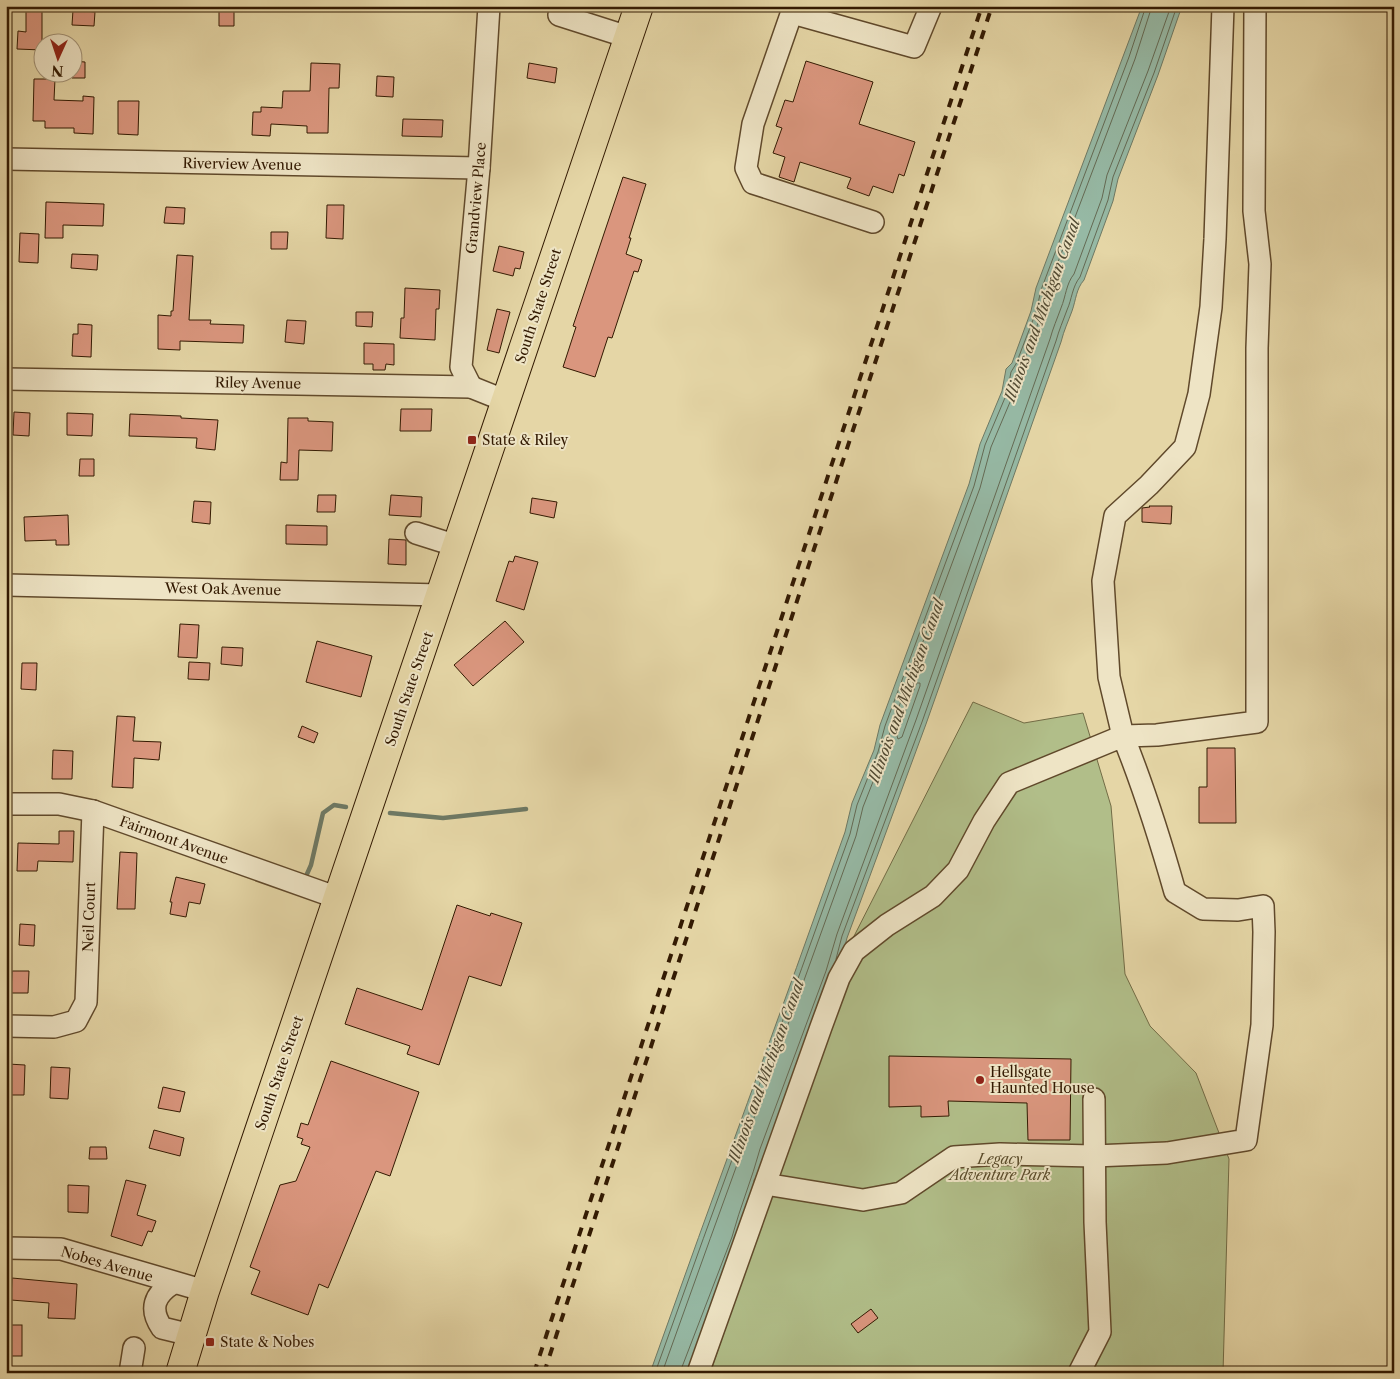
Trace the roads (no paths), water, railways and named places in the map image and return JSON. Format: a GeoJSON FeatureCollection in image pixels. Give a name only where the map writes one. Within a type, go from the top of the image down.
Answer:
{"type":"FeatureCollection","features":[{"type":"Feature","properties":{"kind":"main road","name":"South State Street"},"geometry":{"type":"LineString","coordinates":[[180,1373],[190,1335],[639,6]]}},
{"type":"Feature","properties":{"kind":"street","name":"Grandview Place"},"geometry":{"type":"LineString","coordinates":[[471,387],[461,367],[479,168],[488,6]]}},
{"type":"Feature","properties":{"kind":"street"},"geometry":{"type":"LineString","coordinates":[[562,6],[560,15],[628,37]]}},
{"type":"Feature","properties":{"kind":"street"},"geometry":{"type":"LineString","coordinates":[[873,222],[753,182],[746,168],[753,124],[793,10],[914,47],[931,6]]}},
{"type":"Feature","properties":{"kind":"street"},"geometry":{"type":"LineString","coordinates":[[765,1184],[863,1200],[901,1193],[954,1157],[1000,1154],[1094,1156],[1167,1153],[1246,1140],[1262,1025],[1263,906],[1238,910],[1203,909],[1175,892],[1150,805],[1124,736],[1109,677],[1103,581],[1115,516],[1149,485],[1185,447],[1199,394],[1211,307],[1223,6]]}},
{"type":"Feature","properties":{"kind":"street"},"geometry":{"type":"LineString","coordinates":[[698,1373],[836,986],[854,951],[887,925],[933,896],[958,870],[984,821],[1009,782],[1124,736],[1157,735],[1257,722],[1257,348],[1260,264],[1254,212],[1255,6]]}},
{"type":"Feature","properties":{"kind":"street","name":"Riverview Avenue"},"geometry":{"type":"LineString","coordinates":[[6,159],[479,168]]}},
{"type":"Feature","properties":{"kind":"street","name":"Riley Avenue"},"geometry":{"type":"LineString","coordinates":[[6,379],[471,387],[506,401]]}},
{"type":"Feature","properties":{"kind":"street"},"geometry":{"type":"LineString","coordinates":[[416,533],[457,546]]}},
{"type":"Feature","properties":{"kind":"street","name":"West Oak Avenue"},"geometry":{"type":"LineString","coordinates":[[6,584],[441,595]]}},
{"type":"Feature","properties":{"kind":"street","name":"Fairmont Avenue"},"geometry":{"type":"LineString","coordinates":[[6,804],[59,804],[92,811],[338,898]]}},
{"type":"Feature","properties":{"kind":"street","name":"Neil Court"},"geometry":{"type":"LineString","coordinates":[[6,1026],[54,1027],[76,1022],[86,1002],[92,811]]}},
{"type":"Feature","properties":{"kind":"street"},"geometry":{"type":"LineString","coordinates":[[1079,1373],[1100,1332],[1095,1222],[1094,1099]]}},
{"type":"Feature","properties":{"kind":"street","name":"Nobes Avenue"},"geometry":{"type":"LineString","coordinates":[[6,1248],[61,1249],[205,1291]]}},
{"type":"Feature","properties":{"kind":"street"},"geometry":{"type":"LineString","coordinates":[[172,1282],[160,1291],[155,1307],[157,1320],[162,1328],[190,1335]]}},
{"type":"Feature","properties":{"kind":"street"},"geometry":{"type":"LineString","coordinates":[[130,1373],[134,1348]]}},
{"type":"Feature","properties":{"kind":"water","name":"Illinois and Michigan Canal"},"geometry":{"type":"Polygon","coordinates":[[[1142,6],[1182,6],[1118,179],[1113,201],[1084,280],[1078,291],[926,724],[847,938],[837,975],[692,1373],[650,1373],[845,832],[852,803],[874,750],[880,725],[969,484],[980,444],[1002,391],[1006,369],[1012,363],[1031,311],[1036,288],[1142,6]]]}},
{"type":"Feature","properties":{"kind":"waterway"},"geometry":{"type":"LineString","coordinates":[[307,874],[311,865],[323,813],[334,805],[346,807]]}},
{"type":"Feature","properties":{"kind":"waterway"},"geometry":{"type":"LineString","coordinates":[[390,813],[443,818],[526,809]]}},
{"type":"Feature","properties":{"kind":"railway"},"geometry":{"type":"LineString","coordinates":[[534,1373],[982,6]]}},
{"type":"Feature","properties":{"kind":"railway"},"geometry":{"type":"LineString","coordinates":[[544,1373],[992,6]]}},
{"type":"Feature","properties":{"kind":"place","name":"State & Riley"},"geometry":{"type":"Point","coordinates":[472,440]}},
{"type":"Feature","properties":{"kind":"place","name":"Hellsgate Haunted House"},"geometry":{"type":"Point","coordinates":[980,1080]}},
{"type":"Feature","properties":{"kind":"place","name":"State & Nobes"},"geometry":{"type":"Point","coordinates":[210,1342]}},
{"type":"Feature","properties":{"kind":"park label","name":"Legacy Adventure Park"},"geometry":{"type":"Point","coordinates":[1000,1168]}}]}
